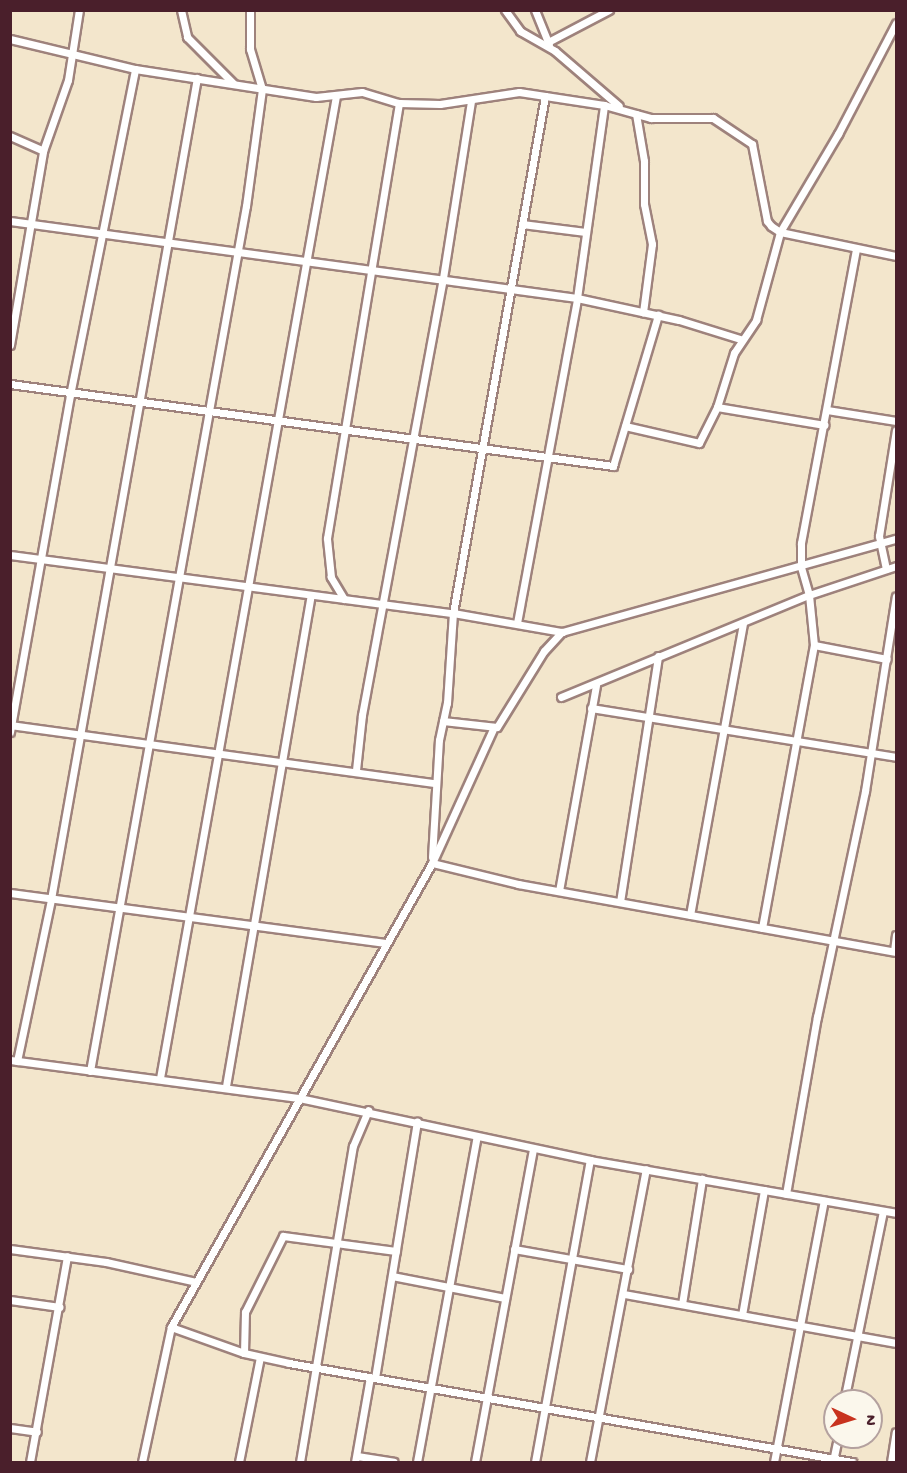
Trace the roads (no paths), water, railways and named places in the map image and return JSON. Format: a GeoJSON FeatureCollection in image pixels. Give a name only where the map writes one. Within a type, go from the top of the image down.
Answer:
{"type":"FeatureCollection","features":[{"type":"Feature","properties":{"kind":"street"},"geometry":{"type":"LineString","coordinates":[[10,345],[43,151],[64,96],[79,10]]}},
{"type":"Feature","properties":{"kind":"street"},"geometry":{"type":"LineString","coordinates":[[181,10],[187,37],[235,85]]}},
{"type":"Feature","properties":{"kind":"street"},"geometry":{"type":"LineString","coordinates":[[90,1071],[117,908],[237,255],[262,89],[250,49],[250,10]]}},
{"type":"Feature","properties":{"kind":"street"},"geometry":{"type":"LineString","coordinates":[[505,10],[520,31],[555,51],[621,108]]}},
{"type":"Feature","properties":{"kind":"street"},"geometry":{"type":"LineString","coordinates":[[535,10],[548,42],[555,51]]}},
{"type":"Feature","properties":{"kind":"street"},"geometry":{"type":"LineString","coordinates":[[548,42],[609,10]]}},
{"type":"Feature","properties":{"kind":"street"},"geometry":{"type":"LineString","coordinates":[[625,426],[699,443],[717,407],[740,339],[756,321],[780,232],[838,134],[897,23]]}},
{"type":"Feature","properties":{"kind":"street"},"geometry":{"type":"LineString","coordinates":[[10,39],[135,69],[262,89],[336,96],[362,92],[399,103],[471,102],[505,93],[545,96],[604,105],[636,114],[664,118],[713,118],[746,136],[755,151],[767,221],[780,232],[897,256]]}},
{"type":"Feature","properties":{"kind":"street"},"geometry":{"type":"LineString","coordinates":[[135,69],[70,394],[44,559],[11,727],[147,742],[435,783]]}},
{"type":"Feature","properties":{"kind":"street"},"geometry":{"type":"LineString","coordinates":[[197,78],[169,244],[77,733],[51,899],[14,1061],[226,1086],[299,1098],[368,1110],[590,1160],[897,1213]]}},
{"type":"Feature","properties":{"kind":"street"},"geometry":{"type":"LineString","coordinates":[[159,1078],[250,587],[276,420],[336,96]]}},
{"type":"Feature","properties":{"kind":"street"},"geometry":{"type":"LineString","coordinates":[[432,863],[435,783],[453,613],[545,96]]}},
{"type":"Feature","properties":{"kind":"street"},"geometry":{"type":"LineString","coordinates":[[356,770],[362,715],[443,278],[471,102]]}},
{"type":"Feature","properties":{"kind":"street"},"geometry":{"type":"LineString","coordinates":[[344,599],[331,577],[327,538],[342,429],[372,268],[399,103]]}},
{"type":"Feature","properties":{"kind":"street"},"geometry":{"type":"LineString","coordinates":[[517,623],[577,298],[604,105]]}},
{"type":"Feature","properties":{"kind":"street"},"geometry":{"type":"LineString","coordinates":[[636,114],[644,160],[644,204],[652,244],[643,312]]}},
{"type":"Feature","properties":{"kind":"street"},"geometry":{"type":"LineString","coordinates":[[10,136],[43,151]]}},
{"type":"Feature","properties":{"kind":"street"},"geometry":{"type":"LineString","coordinates":[[10,221],[101,232],[237,255],[372,268],[577,298],[658,315],[740,339]]}},
{"type":"Feature","properties":{"kind":"street"},"geometry":{"type":"LineString","coordinates":[[522,224],[585,232]]}},
{"type":"Feature","properties":{"kind":"street"},"geometry":{"type":"LineString","coordinates":[[762,928],[814,645],[809,596],[801,567],[801,543],[856,249]]}},
{"type":"Feature","properties":{"kind":"street"},"geometry":{"type":"LineString","coordinates":[[10,384],[138,404],[413,436],[612,466],[658,315]]}},
{"type":"Feature","properties":{"kind":"street"},"geometry":{"type":"LineString","coordinates":[[717,407],[824,425]]}},
{"type":"Feature","properties":{"kind":"street"},"geometry":{"type":"LineString","coordinates":[[827,410],[897,421]]}},
{"type":"Feature","properties":{"kind":"street"},"geometry":{"type":"LineString","coordinates":[[886,569],[879,544],[896,436]]}},
{"type":"Feature","properties":{"kind":"street"},"geometry":{"type":"LineString","coordinates":[[10,555],[453,613],[562,632],[897,539]]}},
{"type":"Feature","properties":{"kind":"street"},"geometry":{"type":"LineString","coordinates":[[561,697],[596,685],[658,657],[809,596],[897,566]]}},
{"type":"Feature","properties":{"kind":"street"},"geometry":{"type":"LineString","coordinates":[[226,1086],[311,595]]}},
{"type":"Feature","properties":{"kind":"street"},"geometry":{"type":"LineString","coordinates":[[786,1194],[833,940],[872,752],[897,596]]}},
{"type":"Feature","properties":{"kind":"street"},"geometry":{"type":"LineString","coordinates":[[690,915],[743,623]]}},
{"type":"Feature","properties":{"kind":"street"},"geometry":{"type":"LineString","coordinates":[[443,721],[494,727],[500,725],[544,651],[562,632]]}},
{"type":"Feature","properties":{"kind":"street"},"geometry":{"type":"LineString","coordinates":[[814,645],[887,659]]}},
{"type":"Feature","properties":{"kind":"street"},"geometry":{"type":"LineString","coordinates":[[620,902],[658,657]]}},
{"type":"Feature","properties":{"kind":"street"},"geometry":{"type":"LineString","coordinates":[[559,891],[596,685]]}},
{"type":"Feature","properties":{"kind":"street"},"geometry":{"type":"LineString","coordinates":[[591,708],[798,739],[897,757]]}},
{"type":"Feature","properties":{"kind":"street"},"geometry":{"type":"LineString","coordinates":[[153,1462],[143,1462],[171,1327],[432,863],[494,727]]}},
{"type":"Feature","properties":{"kind":"street"},"geometry":{"type":"LineString","coordinates":[[432,863],[559,891],[895,951],[897,935]]}},
{"type":"Feature","properties":{"kind":"street"},"geometry":{"type":"LineString","coordinates":[[10,893],[386,943]]}},
{"type":"Feature","properties":{"kind":"street"},"geometry":{"type":"LineString","coordinates":[[300,1462],[339,1243],[353,1146],[368,1110]]}},
{"type":"Feature","properties":{"kind":"street"},"geometry":{"type":"LineString","coordinates":[[394,1462],[356,1459],[392,1276],[417,1121]]}},
{"type":"Feature","properties":{"kind":"street"},"geometry":{"type":"LineString","coordinates":[[417,1462],[477,1136]]}},
{"type":"Feature","properties":{"kind":"street"},"geometry":{"type":"LineString","coordinates":[[475,1462],[533,1149]]}},
{"type":"Feature","properties":{"kind":"street"},"geometry":{"type":"LineString","coordinates":[[535,1462],[590,1160]]}},
{"type":"Feature","properties":{"kind":"street"},"geometry":{"type":"LineString","coordinates":[[590,1462],[624,1294],[646,1169]]}},
{"type":"Feature","properties":{"kind":"street"},"geometry":{"type":"LineString","coordinates":[[682,1304],[702,1179]]}},
{"type":"Feature","properties":{"kind":"street"},"geometry":{"type":"LineString","coordinates":[[741,1315],[764,1190]]}},
{"type":"Feature","properties":{"kind":"street"},"geometry":{"type":"LineString","coordinates":[[774,1462],[824,1201]]}},
{"type":"Feature","properties":{"kind":"street"},"geometry":{"type":"LineString","coordinates":[[846,1389],[883,1211]]}},
{"type":"Feature","properties":{"kind":"street"},"geometry":{"type":"LineString","coordinates":[[244,1353],[244,1312],[280,1239],[286,1235],[396,1251]]}},
{"type":"Feature","properties":{"kind":"street"},"geometry":{"type":"LineString","coordinates":[[10,1249],[66,1256],[196,1282]]}},
{"type":"Feature","properties":{"kind":"street"},"geometry":{"type":"LineString","coordinates":[[514,1249],[628,1269]]}},
{"type":"Feature","properties":{"kind":"street"},"geometry":{"type":"LineString","coordinates":[[30,1462],[60,1307],[66,1256]]}},
{"type":"Feature","properties":{"kind":"street"},"geometry":{"type":"LineString","coordinates":[[392,1276],[505,1298]]}},
{"type":"Feature","properties":{"kind":"street"},"geometry":{"type":"LineString","coordinates":[[624,1294],[897,1343]]}},
{"type":"Feature","properties":{"kind":"street"},"geometry":{"type":"LineString","coordinates":[[10,1300],[60,1307]]}},
{"type":"Feature","properties":{"kind":"street"},"geometry":{"type":"LineString","coordinates":[[171,1327],[244,1353],[317,1369],[488,1395],[833,1461],[852,1462]]}},
{"type":"Feature","properties":{"kind":"street"},"geometry":{"type":"LineString","coordinates":[[239,1462],[260,1357]]}},
{"type":"Feature","properties":{"kind":"street"},"geometry":{"type":"LineString","coordinates":[[10,1428],[37,1432]]}},
{"type":"Feature","properties":{"kind":"street"},"geometry":{"type":"LineString","coordinates":[[891,1462],[897,1432]]}}]}
